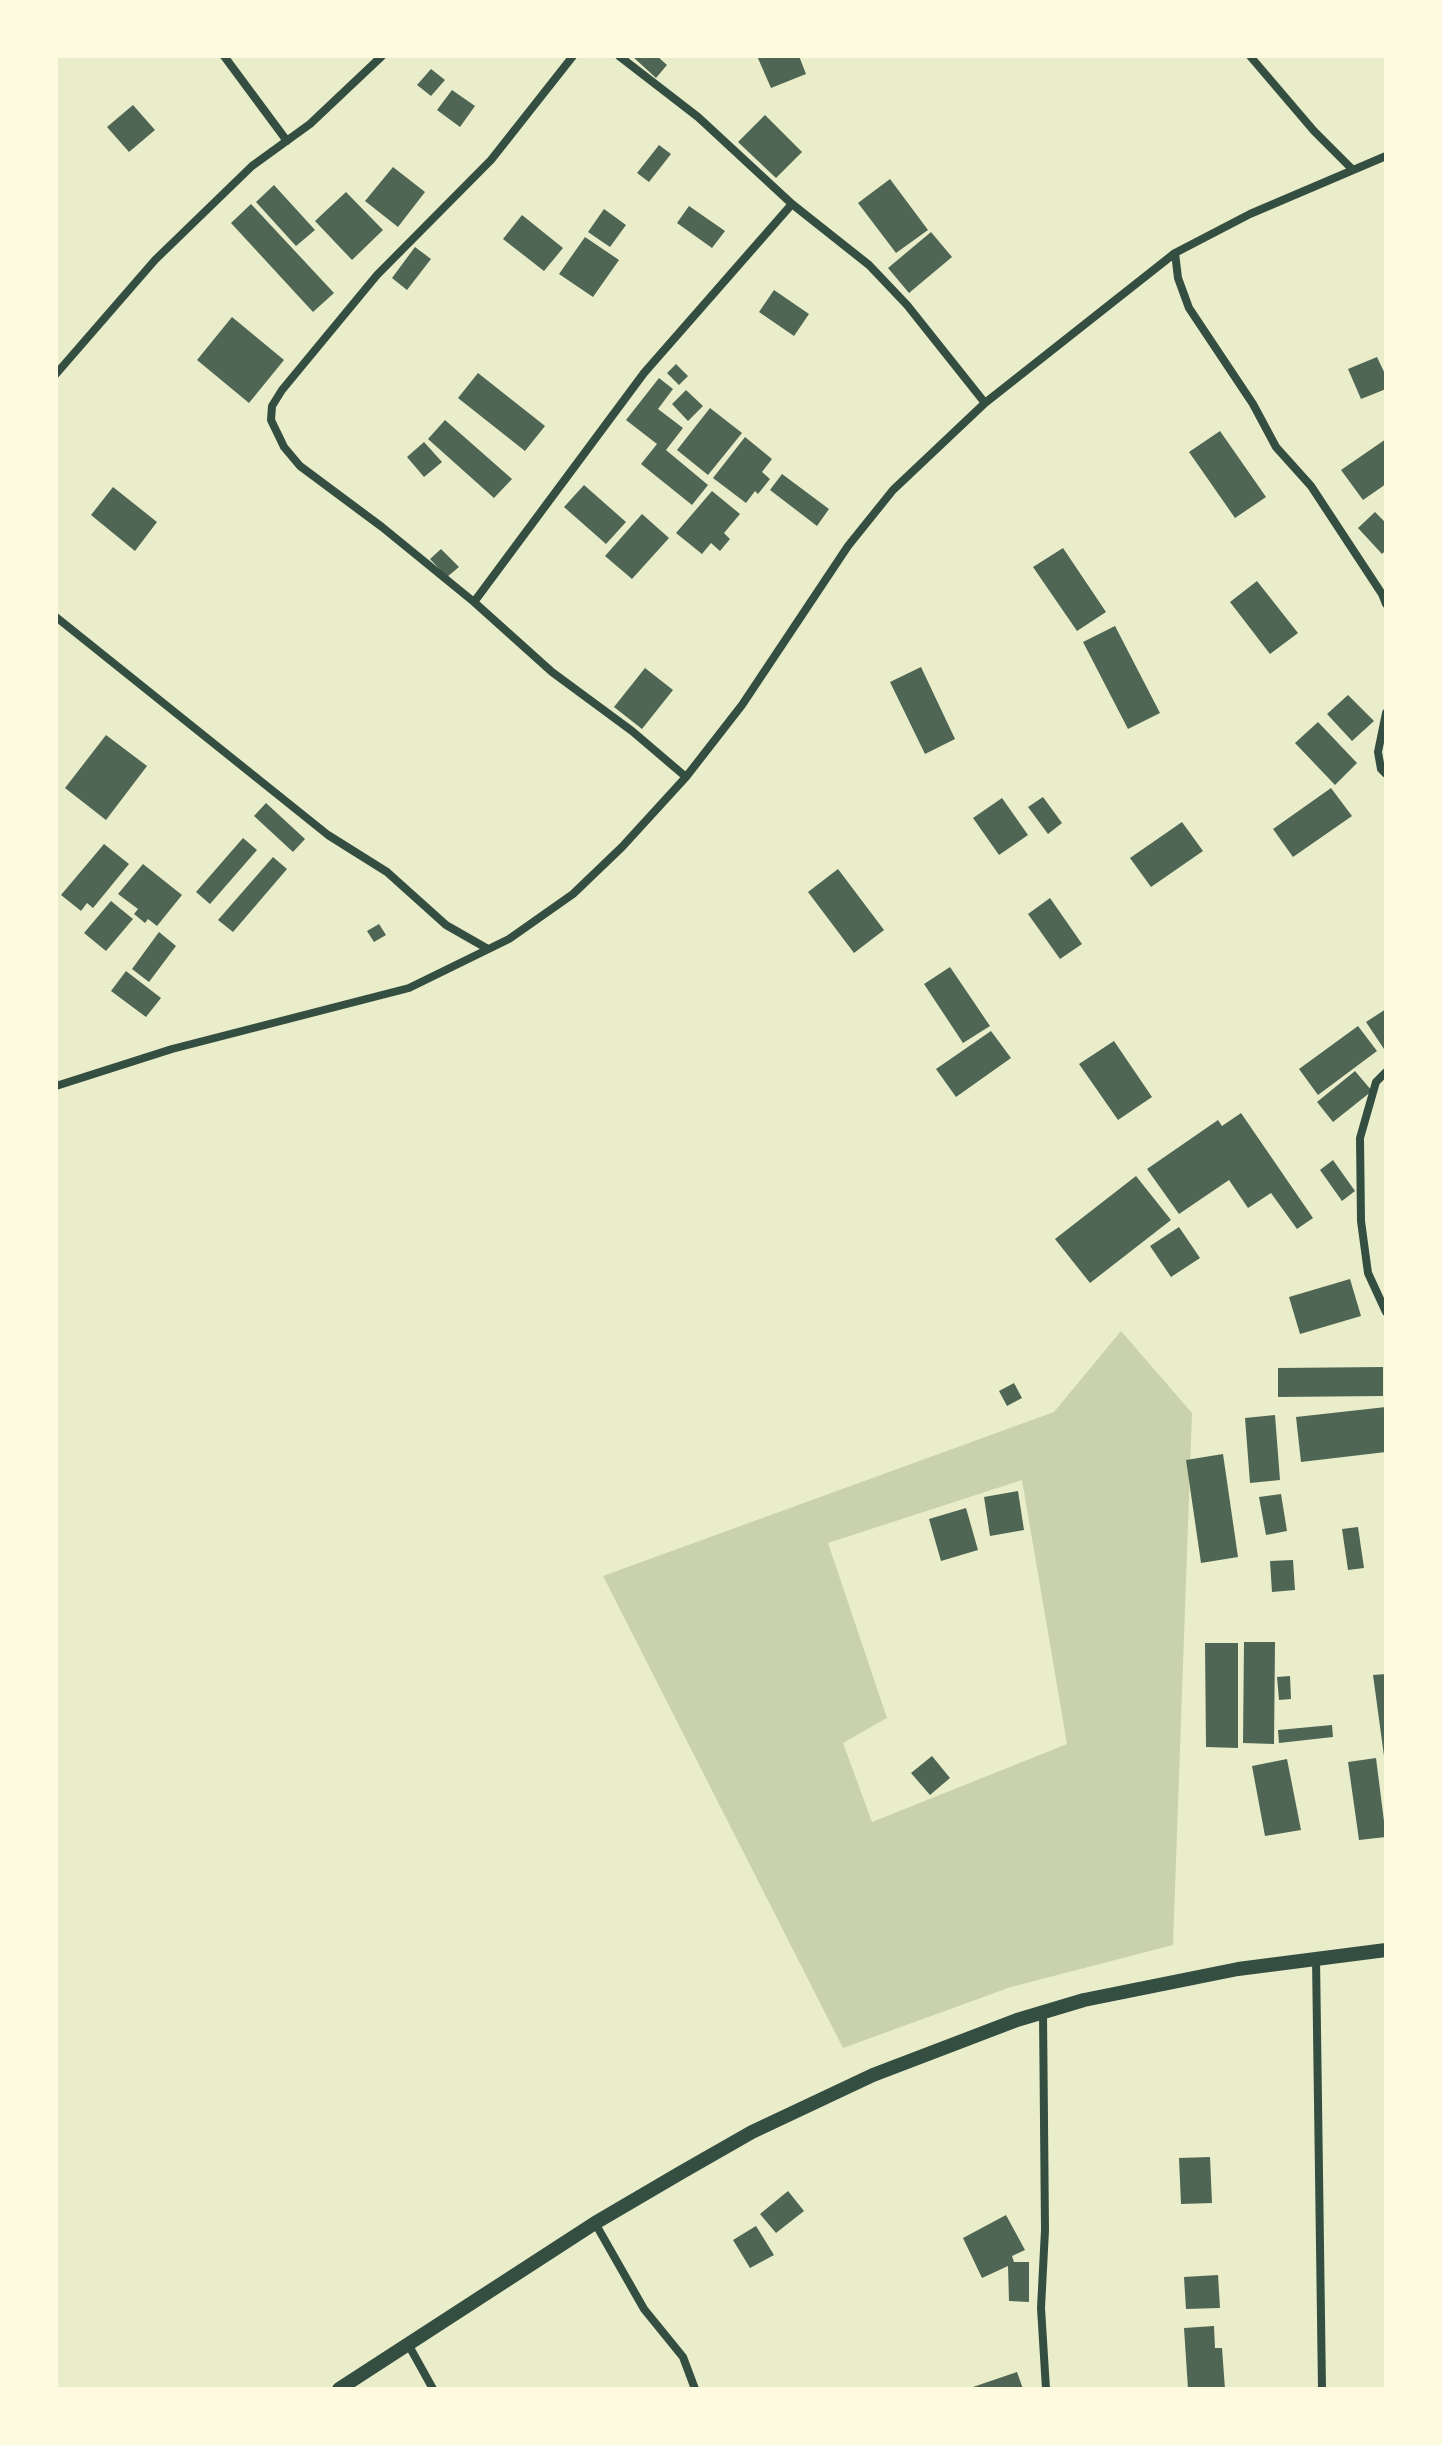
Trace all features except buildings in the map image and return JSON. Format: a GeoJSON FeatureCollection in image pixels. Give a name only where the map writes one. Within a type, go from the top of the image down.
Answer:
{"type":"FeatureCollection","features":[{"type":"Feature","properties":{"kind":"main road"},"geometry":{"type":"LineString","coordinates":[[339,2389],[595,2223],[752,2132],[873,2075],[1017,2020],[1084,2000],[1238,1969],[1386,1950]]}},
{"type":"Feature","properties":{"kind":"street"},"geometry":{"type":"LineString","coordinates":[[224,56],[287,141]]}},
{"type":"Feature","properties":{"kind":"street"},"geometry":{"type":"LineString","coordinates":[[56,374],[155,260],[252,166],[310,124],[382,56]]}},
{"type":"Feature","properties":{"kind":"street"},"geometry":{"type":"LineString","coordinates":[[573,56],[491,160],[377,275],[282,390],[272,406],[271,420],[284,447],[300,466],[382,527],[474,602],[552,672],[632,731],[686,777]]}},
{"type":"Feature","properties":{"kind":"street"},"geometry":{"type":"LineString","coordinates":[[619,56],[698,117],[792,204],[869,265],[907,305],[985,403]]}},
{"type":"Feature","properties":{"kind":"street"},"geometry":{"type":"LineString","coordinates":[[1250,56],[1314,131],[1353,170]]}},
{"type":"Feature","properties":{"kind":"street"},"geometry":{"type":"LineString","coordinates":[[56,1086],[172,1049],[409,988],[509,939],[573,894],[622,847],[686,777],[742,705],[848,546],[893,490],[985,403],[1175,253],[1250,214],[1386,156]]}},
{"type":"Feature","properties":{"kind":"street"},"geometry":{"type":"LineString","coordinates":[[474,602],[644,373],[792,204]]}},
{"type":"Feature","properties":{"kind":"street"},"geometry":{"type":"LineString","coordinates":[[1175,253],[1178,278],[1189,308],[1253,404],[1276,447],[1311,486],[1386,604]]}},
{"type":"Feature","properties":{"kind":"street"},"geometry":{"type":"LineString","coordinates":[[56,617],[328,835],[387,872],[446,925],[488,949]]}},
{"type":"Feature","properties":{"kind":"street"},"geometry":{"type":"LineString","coordinates":[[1386,713],[1378,752],[1381,769],[1386,774]]}},
{"type":"Feature","properties":{"kind":"street"},"geometry":{"type":"LineString","coordinates":[[1386,1072],[1376,1082],[1360,1138],[1361,1221],[1368,1273],[1386,1312]]}},
{"type":"Feature","properties":{"kind":"street"},"geometry":{"type":"LineString","coordinates":[[1316,1958],[1322,2389]]}},
{"type":"Feature","properties":{"kind":"street"},"geometry":{"type":"LineString","coordinates":[[1043,2013],[1045,2230],[1041,2308],[1046,2389]]}},
{"type":"Feature","properties":{"kind":"street"},"geometry":{"type":"LineString","coordinates":[[595,2223],[644,2309],[683,2357],[695,2389]]}},
{"type":"Feature","properties":{"kind":"street"},"geometry":{"type":"LineString","coordinates":[[408,2344],[433,2389]]}},
{"type":"Feature","properties":{"kind":"green space"},"geometry":{"type":"Polygon","coordinates":[[[1121,1331],[1192,1413],[1173,1945],[1011,1987],[843,2048],[603,1576],[1054,1412],[1121,1331]],[[1022,1480],[828,1543],[887,1718],[843,1743],[872,1822],[1067,1744],[1022,1480]]]}}]}
